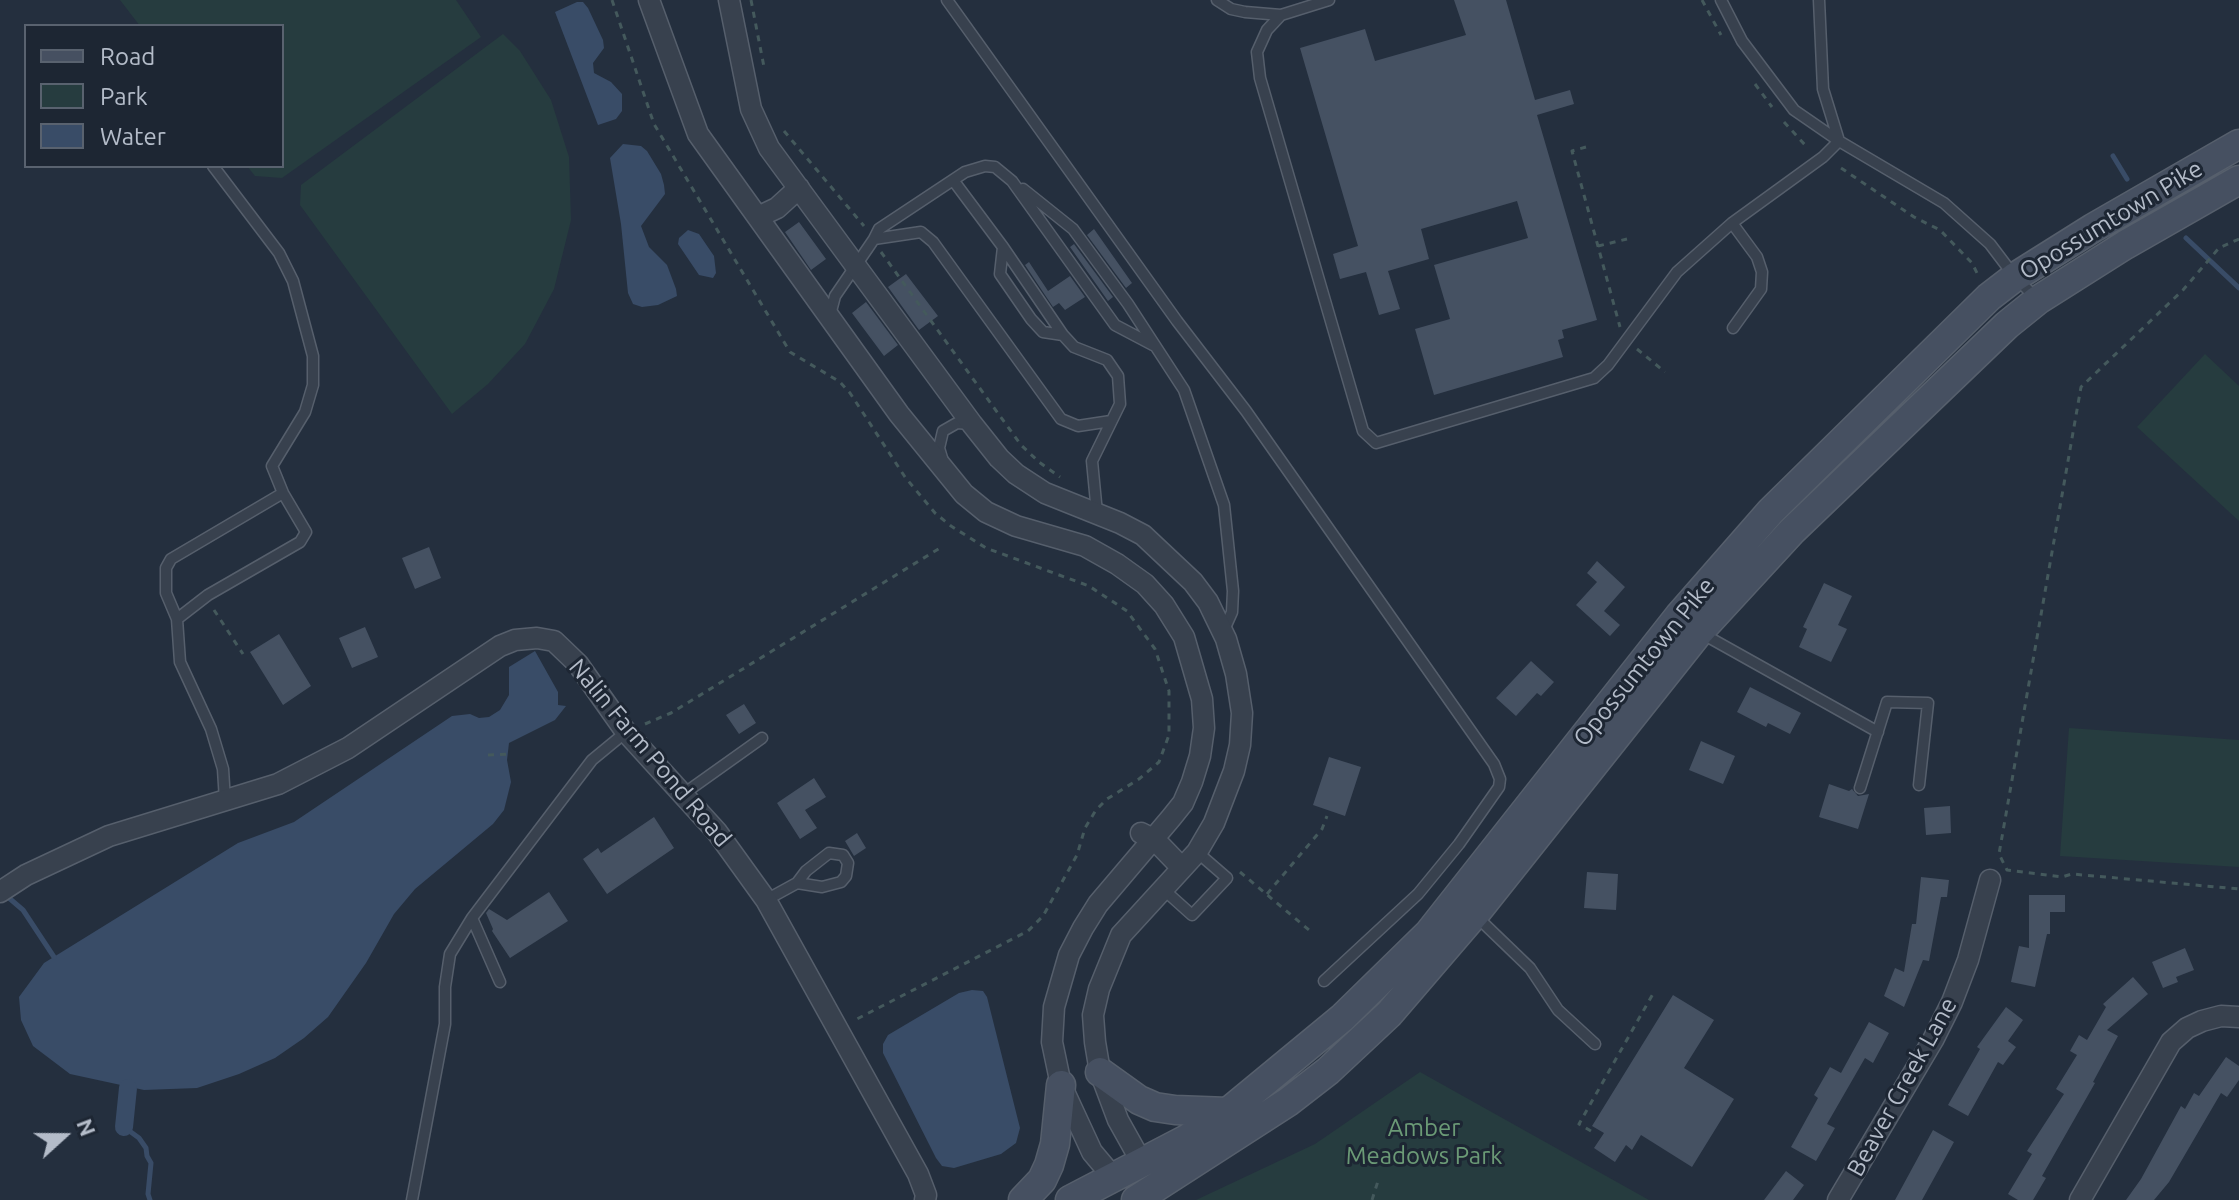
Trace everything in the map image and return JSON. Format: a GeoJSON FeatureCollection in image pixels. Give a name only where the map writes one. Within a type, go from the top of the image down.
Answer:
{"type":"FeatureCollection","features":[{"type":"Feature","properties":{"kind":"main road","name":"Opossumtown Pike"},"geometry":{"type":"LineString","coordinates":[[1070,1200],[1120,1189],[1142,1163],[1228,1112],[1342,1018],[1429,933],[1679,616],[1771,511],[1989,297],[2093,228],[2239,144]]}},
{"type":"Feature","properties":{"kind":"main road","name":"Opossumtown Pike"},"geometry":{"type":"LineString","coordinates":[[1153,1195],[1288,1102],[1328,1071],[1389,1014],[1474,915],[1699,632],[1817,507],[1996,335],[2038,300],[2125,245],[2239,180]]}},
{"type":"Feature","properties":{"kind":"main road"},"geometry":{"type":"LineString","coordinates":[[1100,1072],[1139,1100],[1155,1107],[1228,1112]]}},
{"type":"Feature","properties":{"kind":"main road"},"geometry":{"type":"LineString","coordinates":[[1023,1200],[1042,1180],[1049,1165],[1055,1144],[1061,1085]]}},
{"type":"Feature","properties":{"kind":"main road"},"geometry":{"type":"LineString","coordinates":[[1142,1163],[1153,1195]]}},
{"type":"Feature","properties":{"kind":"street"},"geometry":{"type":"LineString","coordinates":[[649,0],[698,134],[899,414],[946,473],[964,494],[986,512],[1016,526],[1085,546],[1117,564],[1145,584],[1164,605],[1184,637],[1202,699],[1204,728],[1200,756],[1183,803],[1148,836],[1098,904],[1069,955],[1054,1007],[1052,1042],[1061,1085],[1092,1152],[1120,1189]]}},
{"type":"Feature","properties":{"kind":"street"},"geometry":{"type":"LineString","coordinates":[[729,0],[751,109],[769,148],[972,424],[999,458],[1016,474],[1045,493],[1143,535],[1175,563],[1208,602],[1223,632],[1236,674],[1242,713],[1240,745],[1214,823],[1197,852],[1121,935],[1099,989],[1093,1015],[1100,1072],[1118,1120],[1142,1163]]}},
{"type":"Feature","properties":{"kind":"street"},"geometry":{"type":"LineString","coordinates":[[758,217],[777,208],[799,188]]}},
{"type":"Feature","properties":{"kind":"street","name":"Nalin Farm Pond Road"},"geometry":{"type":"LineString","coordinates":[[0,892],[26,875],[109,836],[278,784],[348,748],[500,646],[515,640],[537,638],[554,641],[578,664],[626,732],[734,853],[766,900],[918,1174],[926,1197]]}},
{"type":"Feature","properties":{"kind":"street"},"geometry":{"type":"LineString","coordinates":[[1148,836],[1182,868]]}},
{"type":"Feature","properties":{"kind":"street","name":"Beaver Creek Lane"},"geometry":{"type":"LineString","coordinates":[[1838,1200],[1933,1040],[1952,1002],[1968,960],[1990,880]]}},
{"type":"Feature","properties":{"kind":"street"},"geometry":{"type":"LineString","coordinates":[[2080,1200],[2171,1042],[2187,1028],[2202,1021],[2221,1016],[2239,1017]]}},
{"type":"Feature","properties":{"kind":"lane"},"geometry":{"type":"LineString","coordinates":[[947,0],[1177,321],[1246,411],[1494,764],[1500,779],[1499,787],[1459,844],[1418,894],[1324,981]]}},
{"type":"Feature","properties":{"kind":"lane"},"geometry":{"type":"LineString","coordinates":[[1217,0],[1281,15]]}},
{"type":"Feature","properties":{"kind":"lane"},"geometry":{"type":"LineString","coordinates":[[1329,0],[1281,15],[1267,30],[1257,52],[1260,78],[1363,431],[1376,443],[1594,378],[1608,365],[1677,272],[1732,223],[1823,157],[1839,141]]}},
{"type":"Feature","properties":{"kind":"lane"},"geometry":{"type":"LineString","coordinates":[[1721,0],[1742,41],[1794,110],[1839,141],[1944,203],[1990,244],[2015,277],[2038,300]]}},
{"type":"Feature","properties":{"kind":"lane"},"geometry":{"type":"LineString","coordinates":[[1819,0],[1823,89],[1839,141]]}},
{"type":"Feature","properties":{"kind":"lane"},"geometry":{"type":"LineString","coordinates":[[829,317],[835,296],[879,229],[965,172],[985,166],[995,167],[1073,229],[1128,304],[1184,390],[1224,505],[1233,591],[1232,612],[1223,632]]}},
{"type":"Feature","properties":{"kind":"lane"},"geometry":{"type":"LineString","coordinates":[[177,619],[208,595],[300,542],[306,532],[283,493],[272,466],[305,412],[313,385],[310,344],[293,281],[279,253],[215,168]]}},
{"type":"Feature","properties":{"kind":"lane"},"geometry":{"type":"LineString","coordinates":[[953,180],[1063,335],[1074,347],[1095,354],[1114,366],[1121,384],[1120,404],[1092,461],[1097,513]]}},
{"type":"Feature","properties":{"kind":"lane"},"geometry":{"type":"LineString","coordinates":[[1012,181],[1115,325],[1153,345]]}},
{"type":"Feature","properties":{"kind":"lane"},"geometry":{"type":"LineString","coordinates":[[1732,223],[1757,257],[1762,272],[1761,289],[1733,328]]}},
{"type":"Feature","properties":{"kind":"lane"},"geometry":{"type":"LineString","coordinates":[[874,239],[912,232],[926,236],[1061,419],[1078,426],[1111,421]]}},
{"type":"Feature","properties":{"kind":"lane"},"geometry":{"type":"LineString","coordinates":[[1003,247],[1000,274],[1043,332],[1063,335]]}},
{"type":"Feature","properties":{"kind":"lane"},"geometry":{"type":"LineString","coordinates":[[946,473],[939,448],[943,431],[957,423],[972,424]]}},
{"type":"Feature","properties":{"kind":"lane"},"geometry":{"type":"LineString","coordinates":[[225,801],[223,769],[211,729],[180,662],[177,619],[166,593],[166,568],[171,559],[283,493]]}},
{"type":"Feature","properties":{"kind":"lane"},"geometry":{"type":"LineString","coordinates":[[1699,632],[1878,732]]}},
{"type":"Feature","properties":{"kind":"lane"},"geometry":{"type":"LineString","coordinates":[[1860,788],[1887,702],[1928,703],[1919,785]]}},
{"type":"Feature","properties":{"kind":"lane"},"geometry":{"type":"LineString","coordinates":[[412,1200],[445,1024],[445,987],[450,954],[472,918],[592,760],[626,732]]}},
{"type":"Feature","properties":{"kind":"lane"},"geometry":{"type":"LineString","coordinates":[[682,795],[762,738]]}},
{"type":"Feature","properties":{"kind":"lane"},"geometry":{"type":"LineString","coordinates":[[1163,889],[1192,915],[1227,878],[1197,852]]}},
{"type":"Feature","properties":{"kind":"lane"},"geometry":{"type":"LineString","coordinates":[[766,900],[797,883],[806,871],[829,853],[843,855],[848,863],[846,876],[841,882],[822,887],[797,883]]}},
{"type":"Feature","properties":{"kind":"lane"},"geometry":{"type":"LineString","coordinates":[[1474,915],[1530,968],[1558,1010],[1595,1044]]}},
{"type":"Feature","properties":{"kind":"lane"},"geometry":{"type":"LineString","coordinates":[[472,918],[500,982]]}},
{"type":"Feature","properties":{"kind":"path"},"geometry":{"type":"LineString","coordinates":[[612,0],[654,124],[790,352],[840,382],[905,477],[935,513],[951,526],[986,548],[1089,586],[1127,611],[1155,649],[1169,691],[1169,735],[1159,762],[1096,810],[1085,828],[1077,855],[1036,924],[1028,931],[837,1029]]}},
{"type":"Feature","properties":{"kind":"path"},"geometry":{"type":"LineString","coordinates":[[751,0],[766,79]]}},
{"type":"Feature","properties":{"kind":"path"},"geometry":{"type":"LineString","coordinates":[[778,122],[874,239],[885,259],[1021,445],[1058,476],[1094,493]]}},
{"type":"Feature","properties":{"kind":"path"},"geometry":{"type":"LineString","coordinates":[[1586,147],[1572,151],[1621,331]]}},
{"type":"Feature","properties":{"kind":"path"},"geometry":{"type":"LineString","coordinates":[[1841,168],[1914,217],[1940,230],[1972,263],[1977,273]]}},
{"type":"Feature","properties":{"kind":"path"},"geometry":{"type":"LineString","coordinates":[[1598,246],[1627,239]]}},
{"type":"Feature","properties":{"kind":"path"},"geometry":{"type":"LineString","coordinates":[[2239,239],[2213,254],[2183,290],[2081,387],[1999,854],[2007,870],[2062,877],[2072,874],[2239,889]]}},
{"type":"Feature","properties":{"kind":"path"},"geometry":{"type":"LineString","coordinates":[[1635,348],[1665,372]]}},
{"type":"Feature","properties":{"kind":"path"},"geometry":{"type":"LineString","coordinates":[[626,732],[671,713],[940,548]]}},
{"type":"Feature","properties":{"kind":"path"},"geometry":{"type":"LineString","coordinates":[[208,595],[216,615],[243,654]]}},
{"type":"Feature","properties":{"kind":"path"},"geometry":{"type":"LineString","coordinates":[[488,755],[510,754]]}},
{"type":"Feature","properties":{"kind":"path"},"geometry":{"type":"LineString","coordinates":[[1267,894],[1322,829],[1327,816]]}},
{"type":"Feature","properties":{"kind":"path"},"geometry":{"type":"LineString","coordinates":[[1237,870],[1309,930]]}},
{"type":"Feature","properties":{"kind":"path"},"geometry":{"type":"LineString","coordinates":[[1591,1131],[1579,1124],[1654,992]]}},
{"type":"Feature","properties":{"kind":"path"},"geometry":{"type":"LineString","coordinates":[[1372,1200],[1378,1181]]}},
{"type":"Feature","properties":{"kind":"green space"},"geometry":{"type":"Polygon","coordinates":[[[120,0],[456,0],[481,37],[282,178],[255,176],[249,168],[284,168],[284,24],[138,24],[120,0]]]}},
{"type":"Feature","properties":{"kind":"green space"},"geometry":{"type":"Polygon","coordinates":[[[503,34],[520,51],[551,100],[569,157],[571,220],[554,289],[525,344],[488,384],[452,414],[300,205],[301,185],[503,34]]]}},
{"type":"Feature","properties":{"kind":"green space"},"geometry":{"type":"Polygon","coordinates":[[[2205,354],[2239,386],[2239,521],[2137,427],[2205,354]]]}},
{"type":"Feature","properties":{"kind":"green space"},"geometry":{"type":"Polygon","coordinates":[[[2069,728],[2239,740],[2239,867],[2060,856],[2069,728]]]}},
{"type":"Feature","properties":{"kind":"green space","name":"Amber Meadows Park"},"geometry":{"type":"Polygon","coordinates":[[[1420,1072],[1649,1200],[1196,1200],[1315,1144],[1420,1072]]]}},
{"type":"Feature","properties":{"kind":"water"},"geometry":{"type":"Polygon","coordinates":[[[583,2],[588,8],[603,40],[604,48],[593,63],[594,73],[611,82],[622,94],[622,111],[616,119],[598,125],[555,12],[583,2]]]}},
{"type":"Feature","properties":{"kind":"water"},"geometry":{"type":"Polygon","coordinates":[[[623,144],[641,146],[647,151],[664,185],[665,194],[641,226],[649,247],[667,265],[676,289],[677,296],[658,305],[642,307],[633,304],[628,293],[610,158],[623,144]]]}},
{"type":"Feature","properties":{"kind":"water"},"geometry":{"type":"Polygon","coordinates":[[[688,230],[699,234],[714,256],[716,273],[713,278],[699,275],[678,244],[679,238],[688,230]]]}},
{"type":"Feature","properties":{"kind":"water"},"geometry":{"type":"Polygon","coordinates":[[[535,651],[558,692],[558,705],[566,706],[555,720],[509,743],[507,760],[511,782],[504,810],[493,824],[415,889],[394,914],[366,963],[328,1017],[304,1038],[275,1058],[197,1088],[144,1090],[70,1074],[33,1046],[21,1020],[19,997],[44,963],[238,843],[294,822],[452,716],[470,714],[479,718],[489,717],[500,710],[509,695],[509,667],[535,651]]]}},
{"type":"Feature","properties":{"kind":"water"},"geometry":{"type":"Polygon","coordinates":[[[983,991],[987,997],[1020,1128],[1016,1143],[1001,1154],[954,1168],[942,1166],[936,1158],[883,1053],[883,1044],[888,1035],[959,993],[983,991]]]}},
{"type":"Feature","properties":{"kind":"building"},"geometry":{"type":"Polygon","coordinates":[[[1454,0],[1506,0],[1535,100],[1570,90],[1574,104],[1537,115],[1597,320],[1562,330],[1564,338],[1558,340],[1563,357],[1434,395],[1415,329],[1450,319],[1434,265],[1528,238],[1517,201],[1421,229],[1429,259],[1388,271],[1400,309],[1379,315],[1366,272],[1340,279],[1333,254],[1358,246],[1300,48],[1365,29],[1375,61],[1466,35],[1454,0]]]}},
{"type":"Feature","properties":{"kind":"building"},"geometry":{"type":"Polygon","coordinates":[[[799,222],[826,259],[811,270],[785,232],[799,222]]]}},
{"type":"Feature","properties":{"kind":"building"},"geometry":{"type":"Polygon","coordinates":[[[1094,229],[1132,283],[1126,288],[1087,235],[1094,229]]]}},
{"type":"Feature","properties":{"kind":"building"},"geometry":{"type":"Polygon","coordinates":[[[1074,244],[1113,297],[1108,301],[1070,247],[1074,244]]]}},
{"type":"Feature","properties":{"kind":"building"},"geometry":{"type":"Polygon","coordinates":[[[1029,262],[1048,291],[1070,276],[1085,297],[1065,310],[1059,303],[1053,307],[1025,265],[1029,262]]]}},
{"type":"Feature","properties":{"kind":"building"},"geometry":{"type":"Polygon","coordinates":[[[906,274],[938,316],[919,330],[888,287],[906,274]]]}},
{"type":"Feature","properties":{"kind":"building"},"geometry":{"type":"Polygon","coordinates":[[[866,302],[898,345],[884,356],[852,313],[866,302]]]}},
{"type":"Feature","properties":{"kind":"building"},"geometry":{"type":"Polygon","coordinates":[[[429,547],[441,578],[415,589],[402,558],[429,547]]]}},
{"type":"Feature","properties":{"kind":"building"},"geometry":{"type":"Polygon","coordinates":[[[1597,561],[1625,587],[1604,611],[1620,625],[1610,636],[1576,605],[1597,582],[1587,573],[1597,561]]]}},
{"type":"Feature","properties":{"kind":"building"},"geometry":{"type":"Polygon","coordinates":[[[1824,583],[1852,596],[1838,625],[1847,629],[1831,662],[1799,647],[1807,629],[1803,627],[1824,583]]]}},
{"type":"Feature","properties":{"kind":"building"},"geometry":{"type":"Polygon","coordinates":[[[365,627],[378,657],[352,668],[339,638],[365,627]]]}},
{"type":"Feature","properties":{"kind":"building"},"geometry":{"type":"Polygon","coordinates":[[[279,634],[311,686],[283,705],[250,652],[279,634]]]}},
{"type":"Feature","properties":{"kind":"building"},"geometry":{"type":"Polygon","coordinates":[[[1531,661],[1554,682],[1541,696],[1537,693],[1516,716],[1496,698],[1531,661]]]}},
{"type":"Feature","properties":{"kind":"building"},"geometry":{"type":"Polygon","coordinates":[[[1750,687],[1801,713],[1790,734],[1768,723],[1766,727],[1737,712],[1750,687]]]}},
{"type":"Feature","properties":{"kind":"building"},"geometry":{"type":"Polygon","coordinates":[[[744,704],[756,723],[739,734],[726,715],[744,704]]]}},
{"type":"Feature","properties":{"kind":"building"},"geometry":{"type":"Polygon","coordinates":[[[1701,741],[1735,756],[1723,784],[1689,770],[1701,741]]]}},
{"type":"Feature","properties":{"kind":"building"},"geometry":{"type":"Polygon","coordinates":[[[1329,757],[1361,767],[1345,816],[1313,805],[1329,757]]]}},
{"type":"Feature","properties":{"kind":"building"},"geometry":{"type":"Polygon","coordinates":[[[814,778],[826,797],[805,810],[817,828],[800,839],[777,803],[814,778]]]}},
{"type":"Feature","properties":{"kind":"building"},"geometry":{"type":"Polygon","coordinates":[[[1829,784],[1849,791],[1852,789],[1858,796],[1869,794],[1858,829],[1819,817],[1829,784]]]}},
{"type":"Feature","properties":{"kind":"building"},"geometry":{"type":"Polygon","coordinates":[[[1950,806],[1951,833],[1926,835],[1924,808],[1950,806]]]}},
{"type":"Feature","properties":{"kind":"building"},"geometry":{"type":"Polygon","coordinates":[[[654,817],[674,848],[607,894],[583,859],[598,848],[601,853],[654,817]]]}},
{"type":"Feature","properties":{"kind":"building"},"geometry":{"type":"Polygon","coordinates":[[[857,833],[866,848],[854,856],[845,841],[857,833]]]}},
{"type":"Feature","properties":{"kind":"building"},"geometry":{"type":"Polygon","coordinates":[[[1587,872],[1618,874],[1616,910],[1584,908],[1587,872]]]}},
{"type":"Feature","properties":{"kind":"building"},"geometry":{"type":"Polygon","coordinates":[[[1921,877],[1949,880],[1947,897],[1941,897],[1929,961],[1923,960],[1904,1007],[1884,996],[1895,968],[1904,972],[1912,924],[1916,924],[1921,877]]]}},
{"type":"Feature","properties":{"kind":"building"},"geometry":{"type":"Polygon","coordinates":[[[549,892],[568,921],[510,958],[492,931],[486,913],[489,909],[507,920],[549,892]]]}},
{"type":"Feature","properties":{"kind":"building"},"geometry":{"type":"Polygon","coordinates":[[[2029,895],[2065,895],[2065,912],[2050,912],[2050,934],[2047,934],[2035,987],[2011,982],[2019,946],[2029,948],[2029,895]]]}},
{"type":"Feature","properties":{"kind":"building"},"geometry":{"type":"Polygon","coordinates":[[[2185,948],[2194,970],[2176,977],[2178,982],[2163,988],[2152,962],[2185,948]]]}},
{"type":"Feature","properties":{"kind":"building"},"geometry":{"type":"Polygon","coordinates":[[[2133,977],[2148,994],[2107,1030],[2118,1036],[2042,1176],[2046,1178],[2033,1200],[2018,1200],[2008,1194],[2032,1154],[2027,1151],[2064,1094],[2056,1089],[2077,1055],[2070,1051],[2079,1035],[2087,1040],[2106,1007],[2103,1004],[2133,977]]]}},
{"type":"Feature","properties":{"kind":"building"},"geometry":{"type":"Polygon","coordinates":[[[1673,995],[1714,1020],[1684,1068],[1734,1099],[1692,1167],[1641,1135],[1632,1150],[1626,1145],[1615,1162],[1594,1148],[1604,1133],[1592,1126],[1673,995]]]}},
{"type":"Feature","properties":{"kind":"building"},"geometry":{"type":"Polygon","coordinates":[[[2006,1007],[2023,1020],[2008,1041],[2016,1047],[2003,1065],[1998,1062],[1968,1116],[1948,1105],[1980,1049],[1977,1047],[2006,1007]]]}},
{"type":"Feature","properties":{"kind":"building"},"geometry":{"type":"Polygon","coordinates":[[[1869,1022],[1889,1033],[1873,1063],[1865,1058],[1827,1124],[1835,1128],[1816,1161],[1791,1147],[1818,1098],[1814,1095],[1830,1067],[1841,1073],[1869,1022]]]}},
{"type":"Feature","properties":{"kind":"building"},"geometry":{"type":"Polygon","coordinates":[[[2226,1057],[2239,1066],[2239,1080],[2227,1097],[2221,1093],[2169,1182],[2154,1200],[2126,1200],[2181,1106],[2185,1109],[2194,1093],[2199,1096],[2226,1057]]]}},
{"type":"Feature","properties":{"kind":"building"},"geometry":{"type":"Polygon","coordinates":[[[1933,1130],[1954,1142],[1922,1200],[1895,1200],[1933,1130]]]}},
{"type":"Feature","properties":{"kind":"building"},"geometry":{"type":"Polygon","coordinates":[[[1786,1171],[1804,1185],[1793,1200],[1764,1200],[1786,1171]]]}},
{"type":"Feature","properties":{"kind":"waterway"},"geometry":{"type":"LineString","coordinates":[[2113,156],[2127,179]]}},
{"type":"Feature","properties":{"kind":"waterway"},"geometry":{"type":"LineString","coordinates":[[2186,238],[2239,288]]}},
{"type":"Feature","properties":{"kind":"waterway"},"geometry":{"type":"LineString","coordinates":[[9,898],[23,910],[54,957]]}},
{"type":"Feature","properties":{"kind":"waterway"},"geometry":{"type":"LineString","coordinates":[[124,1127],[128,1088]]}},
{"type":"Feature","properties":{"kind":"waterway"},"geometry":{"type":"LineString","coordinates":[[124,1127],[139,1138],[146,1148],[151,1163],[150,1200]]}}]}
